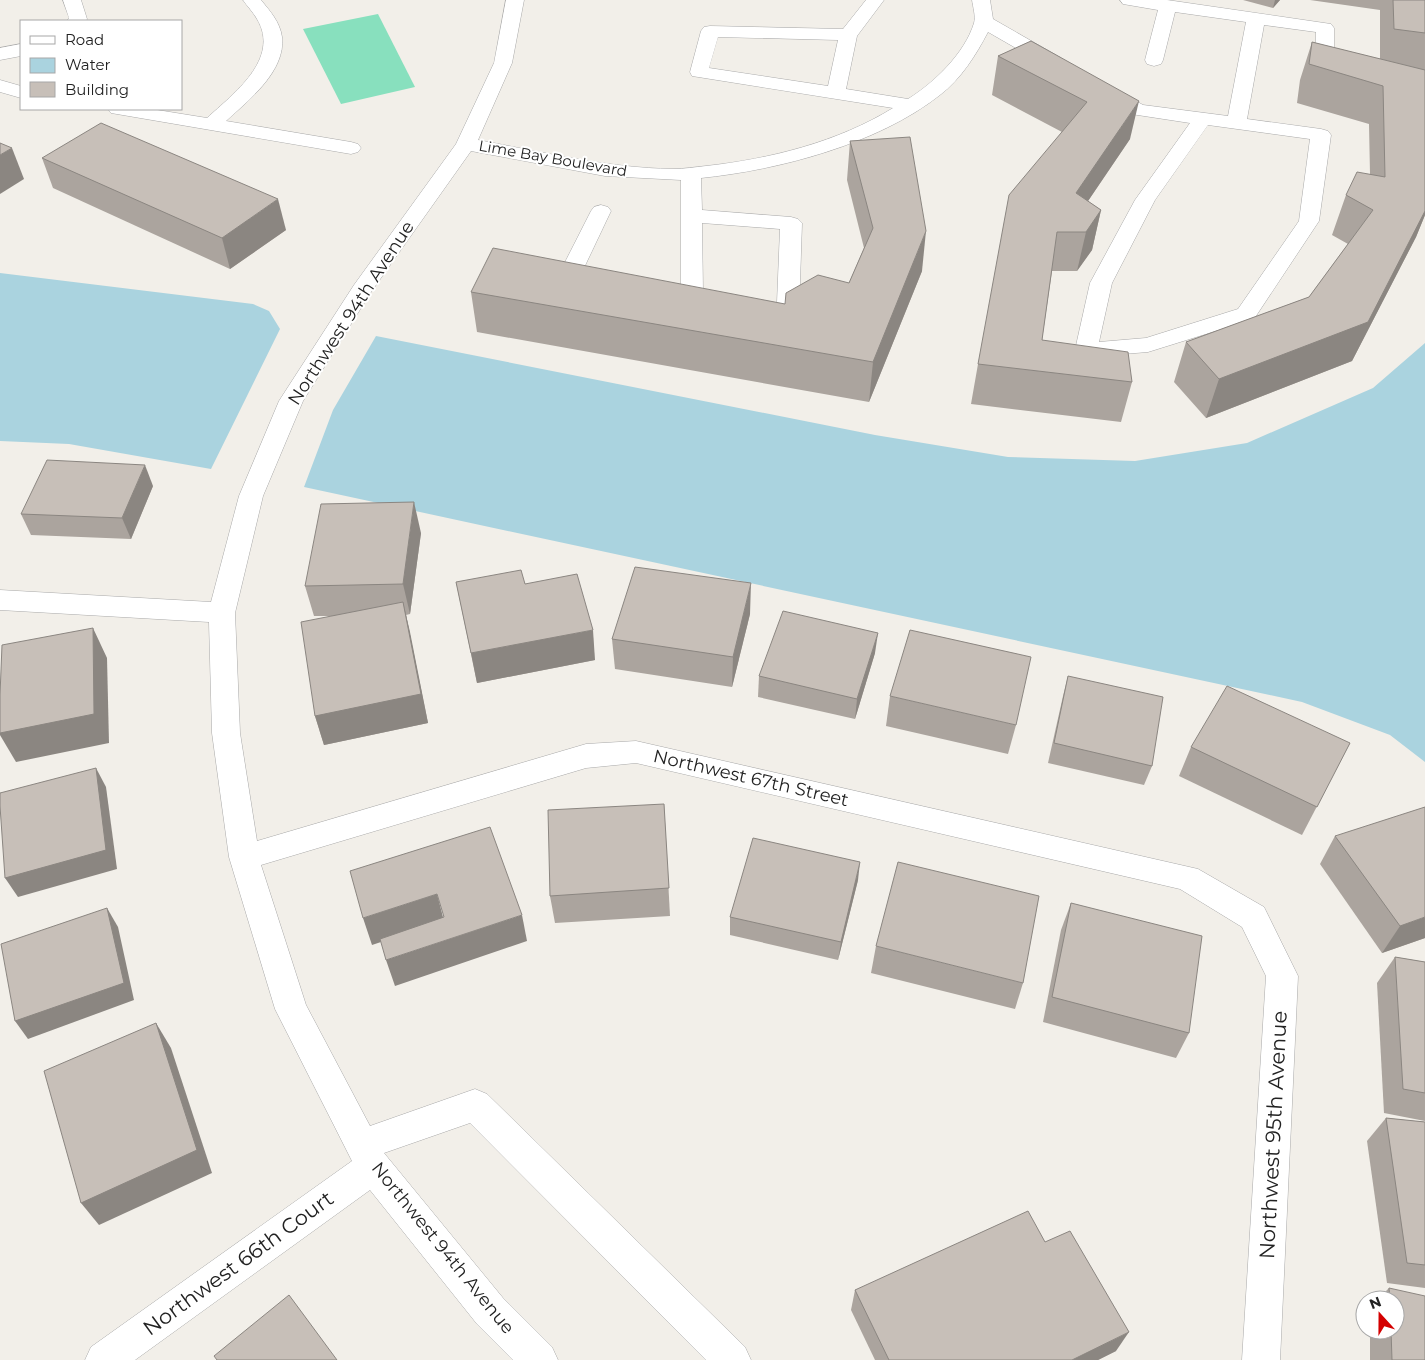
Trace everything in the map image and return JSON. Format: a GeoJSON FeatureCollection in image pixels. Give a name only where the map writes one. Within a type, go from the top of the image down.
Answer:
{"type":"FeatureCollection","features":[{"type":"Feature","properties":{"kind":"street"},"geometry":{"type":"LineString","coordinates":[[72,0],[77,20]]}},
{"type":"Feature","properties":{"kind":"street"},"geometry":{"type":"LineString","coordinates":[[212,124],[262,76],[273,50],[273,31],[265,13],[252,0]]}},
{"type":"Feature","properties":{"kind":"street","name":"Northwest 94th Avenue"},"geometry":{"type":"LineString","coordinates":[[515,0],[503,63],[466,144],[362,290],[291,401],[251,496],[222,613],[226,733],[244,857],[291,1009],[368,1156],[490,1311],[539,1360]]}},
{"type":"Feature","properties":{"kind":"street"},"geometry":{"type":"LineString","coordinates":[[836,93],[848,35],[875,0]]}},
{"type":"Feature","properties":{"kind":"street"},"geometry":{"type":"LineString","coordinates":[[981,0],[984,22],[1069,71]]}},
{"type":"Feature","properties":{"kind":"street"},"geometry":{"type":"LineString","coordinates":[[1129,0],[1325,28],[1325,63]]}},
{"type":"Feature","properties":{"kind":"street"},"geometry":{"type":"LineString","coordinates":[[1154,60],[1168,6]]}},
{"type":"Feature","properties":{"kind":"street"},"geometry":{"type":"LineString","coordinates":[[1236,124],[1256,18]]}},
{"type":"Feature","properties":{"kind":"street","name":"Lime Bay Boulevard"},"geometry":{"type":"LineString","coordinates":[[466,144],[605,170],[674,175],[742,168],[811,151],[879,125],[934,92],[965,58],[984,22]]}},
{"type":"Feature","properties":{"kind":"street"},"geometry":{"type":"LineString","coordinates":[[848,35],[710,32],[699,72],[912,105]]}},
{"type":"Feature","properties":{"kind":"street"},"geometry":{"type":"LineString","coordinates":[[0,54],[20,50]]}},
{"type":"Feature","properties":{"kind":"street"},"geometry":{"type":"LineString","coordinates":[[1086,81],[1138,110],[1321,135],[1309,221],[1246,314],[1148,345],[1086,350],[1101,283],[1145,200],[1203,119]]}},
{"type":"Feature","properties":{"kind":"street"},"geometry":{"type":"LineString","coordinates":[[0,86],[20,92]]}},
{"type":"Feature","properties":{"kind":"street"},"geometry":{"type":"LineString","coordinates":[[124,110],[351,148]]}},
{"type":"Feature","properties":{"kind":"street"},"geometry":{"type":"LineString","coordinates":[[691,173],[692,293]]}},
{"type":"Feature","properties":{"kind":"street"},"geometry":{"type":"LineString","coordinates":[[573,270],[601,211]]}},
{"type":"Feature","properties":{"kind":"street"},"geometry":{"type":"LineString","coordinates":[[691,216],[791,223],[788,312],[749,304]]}},
{"type":"Feature","properties":{"kind":"street"},"geometry":{"type":"LineString","coordinates":[[0,600],[222,613]]}},
{"type":"Feature","properties":{"kind":"street","name":"Northwest 67th Street"},"geometry":{"type":"LineString","coordinates":[[244,857],[586,756],[636,752],[1188,878],[1253,917]]}},
{"type":"Feature","properties":{"kind":"street","name":"Northwest 95th Avenue"},"geometry":{"type":"LineString","coordinates":[[1253,917],[1282,976],[1261,1360]]}},
{"type":"Feature","properties":{"kind":"street","name":"Northwest 66th Court"},"geometry":{"type":"LineString","coordinates":[[104,1360],[368,1156],[474,1105],[732,1360]]}},
{"type":"Feature","properties":{"kind":"green space"},"geometry":{"type":"Polygon","coordinates":[[[378,14],[415,87],[341,104],[303,29],[378,14]]]}},
{"type":"Feature","properties":{"kind":"water"},"geometry":{"type":"Polygon","coordinates":[[[0,273],[253,304],[269,311],[280,329],[211,469],[69,444],[0,441],[0,273]]]}},
{"type":"Feature","properties":{"kind":"water"},"geometry":{"type":"Polygon","coordinates":[[[376,336],[875,435],[1008,457],[1135,461],[1247,443],[1373,388],[1425,343],[1425,762],[1390,735],[1302,702],[304,487],[333,410],[376,336]]]}},
{"type":"Feature","properties":{"kind":"building"},"geometry":{"type":"Polygon","coordinates":[[[1393,0],[1425,0],[1425,33],[1394,29],[1393,0]]]}},
{"type":"Feature","properties":{"kind":"building"},"geometry":{"type":"Polygon","coordinates":[[[1031,41],[1139,101],[1076,193],[1101,210],[1086,232],[1057,232],[1042,340],[1128,352],[1132,382],[978,364],[1009,195],[1087,102],[998,56],[1031,41]]]}},
{"type":"Feature","properties":{"kind":"building"},"geometry":{"type":"Polygon","coordinates":[[[1312,42],[1425,70],[1425,211],[1368,322],[1219,379],[1186,342],[1309,297],[1373,210],[1346,195],[1357,172],[1385,177],[1383,86],[1309,64],[1312,42]]]}},
{"type":"Feature","properties":{"kind":"building"},"geometry":{"type":"Polygon","coordinates":[[[101,123],[278,199],[222,238],[42,158],[101,123]]]}},
{"type":"Feature","properties":{"kind":"building"},"geometry":{"type":"Polygon","coordinates":[[[910,137],[926,231],[873,362],[471,292],[493,248],[785,304],[786,293],[818,275],[849,283],[873,228],[850,141],[910,137]]]}},
{"type":"Feature","properties":{"kind":"building"},"geometry":{"type":"Polygon","coordinates":[[[0,143],[12,148],[0,155],[0,143]]]}},
{"type":"Feature","properties":{"kind":"building"},"geometry":{"type":"Polygon","coordinates":[[[47,460],[145,465],[122,518],[21,514],[47,460]]]}},
{"type":"Feature","properties":{"kind":"building"},"geometry":{"type":"Polygon","coordinates":[[[414,502],[403,584],[305,586],[321,504],[414,502]]]}},
{"type":"Feature","properties":{"kind":"building"},"geometry":{"type":"Polygon","coordinates":[[[635,567],[751,583],[733,657],[612,639],[635,567]]]}},
{"type":"Feature","properties":{"kind":"building"},"geometry":{"type":"Polygon","coordinates":[[[521,570],[525,584],[577,574],[593,630],[471,653],[456,582],[521,570]]]}},
{"type":"Feature","properties":{"kind":"building"},"geometry":{"type":"Polygon","coordinates":[[[403,602],[421,694],[315,716],[301,622],[403,602]]]}},
{"type":"Feature","properties":{"kind":"building"},"geometry":{"type":"Polygon","coordinates":[[[783,611],[878,633],[857,699],[759,676],[783,611]]]}},
{"type":"Feature","properties":{"kind":"building"},"geometry":{"type":"Polygon","coordinates":[[[93,628],[94,714],[0,733],[2,645],[93,628]]]}},
{"type":"Feature","properties":{"kind":"building"},"geometry":{"type":"Polygon","coordinates":[[[910,630],[1031,657],[1016,725],[890,696],[910,630]]]}},
{"type":"Feature","properties":{"kind":"building"},"geometry":{"type":"Polygon","coordinates":[[[1068,676],[1163,697],[1152,766],[1054,743],[1068,676]]]}},
{"type":"Feature","properties":{"kind":"building"},"geometry":{"type":"Polygon","coordinates":[[[1227,686],[1350,743],[1317,807],[1191,747],[1227,686]]]}},
{"type":"Feature","properties":{"kind":"building"},"geometry":{"type":"Polygon","coordinates":[[[96,768],[106,850],[5,878],[0,793],[96,768]]]}},
{"type":"Feature","properties":{"kind":"building"},"geometry":{"type":"Polygon","coordinates":[[[664,804],[669,888],[550,896],[548,810],[664,804]]]}},
{"type":"Feature","properties":{"kind":"building"},"geometry":{"type":"Polygon","coordinates":[[[1425,807],[1425,917],[1400,926],[1335,836],[1425,807]]]}},
{"type":"Feature","properties":{"kind":"building"},"geometry":{"type":"Polygon","coordinates":[[[490,827],[522,915],[386,960],[380,939],[444,917],[437,894],[363,918],[350,871],[490,827]]]}},
{"type":"Feature","properties":{"kind":"building"},"geometry":{"type":"Polygon","coordinates":[[[753,838],[860,862],[841,942],[730,917],[753,838]]]}},
{"type":"Feature","properties":{"kind":"building"},"geometry":{"type":"Polygon","coordinates":[[[898,862],[1039,896],[1023,983],[876,946],[898,862]]]}},
{"type":"Feature","properties":{"kind":"building"},"geometry":{"type":"Polygon","coordinates":[[[1071,903],[1202,936],[1189,1033],[1052,997],[1071,903]]]}},
{"type":"Feature","properties":{"kind":"building"},"geometry":{"type":"Polygon","coordinates":[[[107,908],[124,983],[15,1021],[1,944],[107,908]]]}},
{"type":"Feature","properties":{"kind":"building"},"geometry":{"type":"Polygon","coordinates":[[[1395,957],[1425,962],[1425,1093],[1403,1089],[1395,957]]]}},
{"type":"Feature","properties":{"kind":"building"},"geometry":{"type":"Polygon","coordinates":[[[156,1023],[197,1150],[81,1203],[44,1071],[156,1023]]]}},
{"type":"Feature","properties":{"kind":"building"},"geometry":{"type":"Polygon","coordinates":[[[1386,1118],[1425,1122],[1425,1265],[1407,1263],[1386,1118]]]}},
{"type":"Feature","properties":{"kind":"building"},"geometry":{"type":"Polygon","coordinates":[[[1028,1211],[1045,1242],[1070,1231],[1129,1332],[1072,1360],[889,1360],[855,1290],[1028,1211]]]}},
{"type":"Feature","properties":{"kind":"building"},"geometry":{"type":"Polygon","coordinates":[[[1405,1292],[1425,1296],[1425,1360],[1392,1360],[1391,1340],[1405,1340],[1405,1292]]]}},
{"type":"Feature","properties":{"kind":"building"},"geometry":{"type":"Polygon","coordinates":[[[289,1295],[337,1360],[217,1360],[214,1356],[289,1295]]]}}]}
